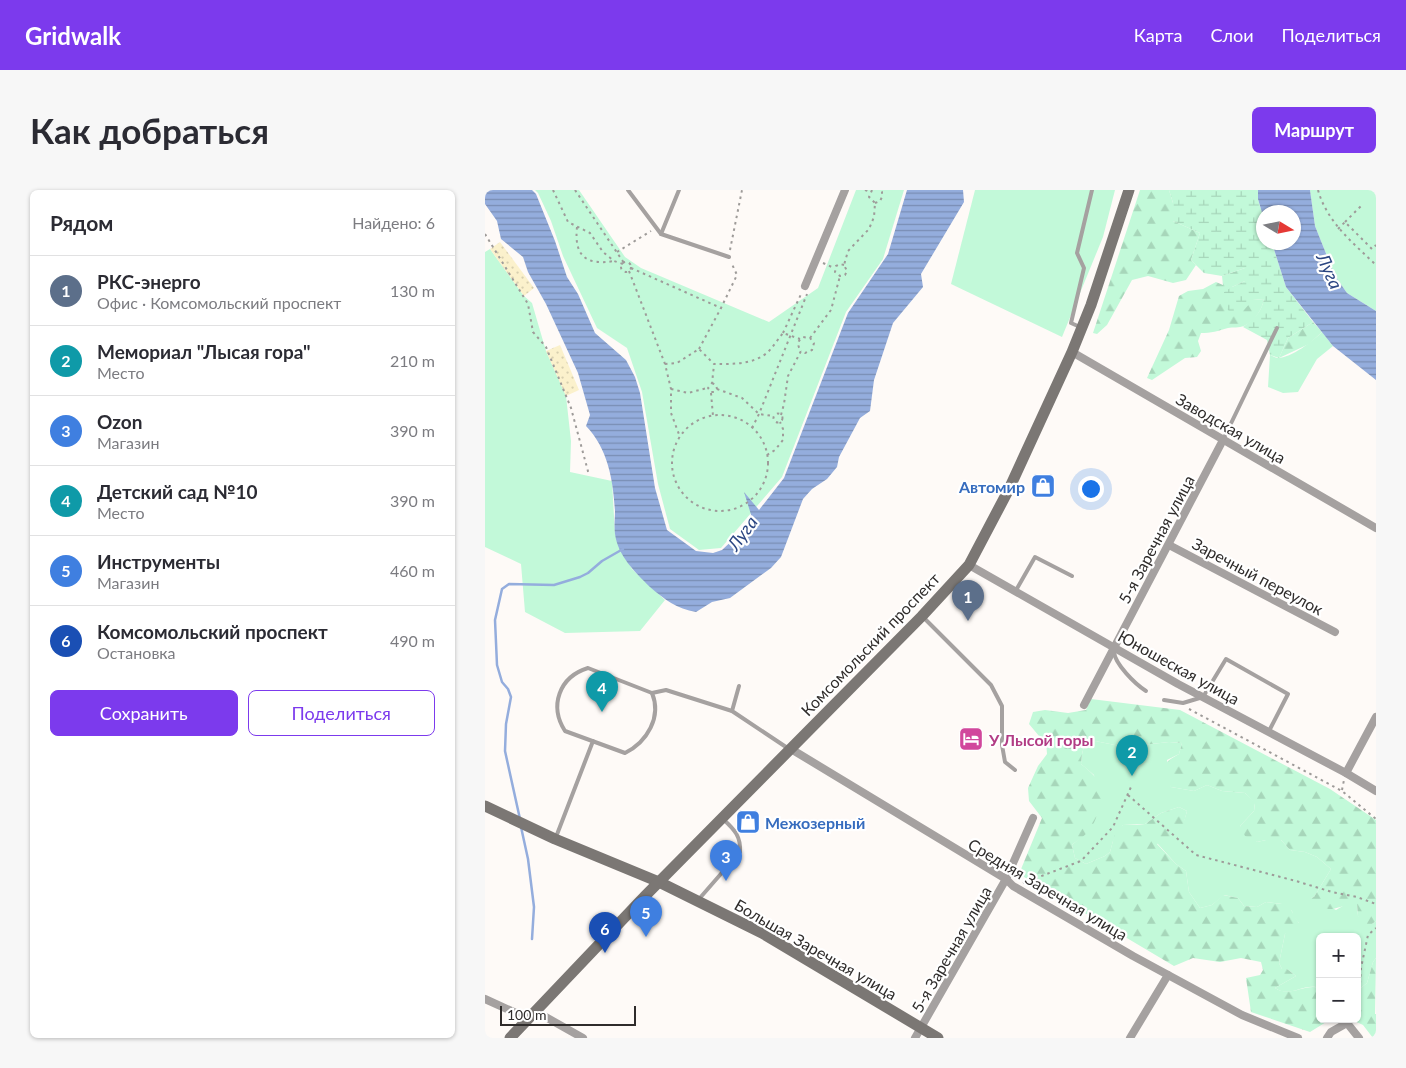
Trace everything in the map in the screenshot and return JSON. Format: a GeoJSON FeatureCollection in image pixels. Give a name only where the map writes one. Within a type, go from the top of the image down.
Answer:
{"type":"FeatureCollection","features":[{"type":"Feature","properties":{"kind":"main road","name":"Комсомольский проспект"},"geometry":{"type":"LineString","coordinates":[[510,1038],[659,882],[922,616],[969,565],[1009,488],[1072,352],[1091,305],[1129,190]]}},
{"type":"Feature","properties":{"kind":"main road","name":"Большая Заречная улица"},"geometry":{"type":"LineString","coordinates":[[485,806],[555,839],[659,882],[761,933],[918,1033],[938,1038]]}},
{"type":"Feature","properties":{"kind":"street"},"geometry":{"type":"LineString","coordinates":[[807,288],[845,190]]}},
{"type":"Feature","properties":{"kind":"street","name":"Заводская улица"},"geometry":{"type":"LineString","coordinates":[[1072,352],[1376,528]]}},
{"type":"Feature","properties":{"kind":"street","name":"5-я Заречная улица"},"geometry":{"type":"LineString","coordinates":[[1084,705],[1223,440]]}},
{"type":"Feature","properties":{"kind":"street","name":"Заречный переулок"},"geometry":{"type":"LineString","coordinates":[[1169,545],[1335,632]]}},
{"type":"Feature","properties":{"kind":"street","name":"Юношеская улица"},"geometry":{"type":"LineString","coordinates":[[969,565],[1203,697],[1269,731],[1376,791]]}},
{"type":"Feature","properties":{"kind":"street"},"geometry":{"type":"LineString","coordinates":[[1346,773],[1376,717]]}},
{"type":"Feature","properties":{"kind":"street","name":"Средняя Заречная улица"},"geometry":{"type":"LineString","coordinates":[[791,749],[1007,879],[1013,886],[1168,975],[1242,1015],[1298,1038]]}},
{"type":"Feature","properties":{"kind":"street","name":"5-я Заречная улица"},"geometry":{"type":"LineString","coordinates":[[918,1033],[1007,879],[1033,818]]}},
{"type":"Feature","properties":{"kind":"street"},"geometry":{"type":"LineString","coordinates":[[1130,1038],[1168,975]]}},
{"type":"Feature","properties":{"kind":"street"},"geometry":{"type":"LineString","coordinates":[[485,999],[531,1014],[583,1038]]}},
{"type":"Feature","properties":{"kind":"street"},"geometry":{"type":"LineString","coordinates":[[1329,1035],[1347,1023],[1359,1038]]}},
{"type":"Feature","properties":{"kind":"lane"},"geometry":{"type":"LineString","coordinates":[[629,190],[661,234],[729,257]]}},
{"type":"Feature","properties":{"kind":"lane"},"geometry":{"type":"LineString","coordinates":[[661,234],[679,190]]}},
{"type":"Feature","properties":{"kind":"lane"},"geometry":{"type":"LineString","coordinates":[[1082,328],[1071,323],[1083,268],[1077,253],[1092,190]]}},
{"type":"Feature","properties":{"kind":"lane"},"geometry":{"type":"LineString","coordinates":[[1223,440],[1277,328]]}},
{"type":"Feature","properties":{"kind":"lane"},"geometry":{"type":"LineString","coordinates":[[1015,592],[1035,557],[1072,576]]}},
{"type":"Feature","properties":{"kind":"lane"},"geometry":{"type":"LineString","coordinates":[[922,616],[991,685],[1003,706],[1002,745],[1005,762],[1015,770]]}},
{"type":"Feature","properties":{"kind":"lane"},"geometry":{"type":"LineString","coordinates":[[1113,647],[1115,659],[1138,686],[1145,691]]}},
{"type":"Feature","properties":{"kind":"lane"},"geometry":{"type":"LineString","coordinates":[[1164,700],[1183,703],[1203,697],[1225,659],[1288,694],[1269,731]]}},
{"type":"Feature","properties":{"kind":"lane"},"geometry":{"type":"LineString","coordinates":[[652,692],[655,707],[653,722],[647,735],[637,746],[625,753],[565,731],[559,719],[557,699],[562,686],[571,676],[588,668],[652,692],[666,690],[732,711],[791,749]]}},
{"type":"Feature","properties":{"kind":"lane"},"geometry":{"type":"LineString","coordinates":[[732,711],[739,686]]}},
{"type":"Feature","properties":{"kind":"lane"},"geometry":{"type":"LineString","coordinates":[[555,839],[593,741]]}},
{"type":"Feature","properties":{"kind":"lane"},"geometry":{"type":"LineString","coordinates":[[697,902],[740,852],[741,843],[739,836],[723,818]]}},
{"type":"Feature","properties":{"kind":"path"},"geometry":{"type":"LineString","coordinates":[[553,190],[568,222],[590,233],[603,252],[614,261]]}},
{"type":"Feature","properties":{"kind":"path"},"geometry":{"type":"LineString","coordinates":[[575,190],[617,252],[623,263],[621,268],[623,271],[630,270],[721,308]]}},
{"type":"Feature","properties":{"kind":"path"},"geometry":{"type":"LineString","coordinates":[[665,364],[677,363],[700,351],[737,275],[729,257],[742,190]]}},
{"type":"Feature","properties":{"kind":"path"},"geometry":{"type":"LineString","coordinates":[[840,276],[845,275],[847,271],[844,265],[848,251],[869,229],[874,217],[875,203],[869,197],[871,191],[865,190]]}},
{"type":"Feature","properties":{"kind":"path"},"geometry":{"type":"LineString","coordinates":[[875,203],[883,197],[882,192],[879,190]]}},
{"type":"Feature","properties":{"kind":"path"},"geometry":{"type":"LineString","coordinates":[[1318,190],[1322,203],[1338,229],[1376,265]]}},
{"type":"Feature","properties":{"kind":"path"},"geometry":{"type":"LineString","coordinates":[[1338,229],[1361,206]]}},
{"type":"Feature","properties":{"kind":"path"},"geometry":{"type":"LineString","coordinates":[[1345,222],[1372,249],[1376,245]]}},
{"type":"Feature","properties":{"kind":"path"},"geometry":{"type":"LineString","coordinates":[[577,226],[575,241],[577,249],[585,258],[594,261],[629,263],[665,364],[671,389],[671,413],[680,437]]}},
{"type":"Feature","properties":{"kind":"path"},"geometry":{"type":"LineString","coordinates":[[617,252],[656,227]]}},
{"type":"Feature","properties":{"kind":"path"},"geometry":{"type":"LineString","coordinates":[[485,234],[528,304],[533,332],[546,347],[571,408],[589,476]]}},
{"type":"Feature","properties":{"kind":"path"},"geometry":{"type":"LineString","coordinates":[[821,262],[835,268]]}},
{"type":"Feature","properties":{"kind":"path"},"geometry":{"type":"LineString","coordinates":[[835,268],[840,264],[844,265]]}},
{"type":"Feature","properties":{"kind":"path"},"geometry":{"type":"LineString","coordinates":[[835,268],[835,272],[840,276]]}},
{"type":"Feature","properties":{"kind":"path"},"geometry":{"type":"LineString","coordinates":[[810,338],[831,310],[840,276]]}},
{"type":"Feature","properties":{"kind":"path"},"geometry":{"type":"LineString","coordinates":[[700,351],[713,364],[736,364],[759,358],[769,351],[783,333],[807,288]]}},
{"type":"Feature","properties":{"kind":"path"},"geometry":{"type":"LineString","coordinates":[[752,428],[790,336],[807,288]]}},
{"type":"Feature","properties":{"kind":"path"},"geometry":{"type":"LineString","coordinates":[[783,333],[800,339],[803,337],[810,338],[814,343],[812,350],[801,351]]}},
{"type":"Feature","properties":{"kind":"path"},"geometry":{"type":"LineString","coordinates":[[800,339],[798,346],[801,351]]}},
{"type":"Feature","properties":{"kind":"path"},"geometry":{"type":"LineString","coordinates":[[767,455],[775,450],[783,440],[783,429],[780,422],[788,376],[801,351]]}},
{"type":"Feature","properties":{"kind":"path"},"geometry":{"type":"LineString","coordinates":[[671,389],[688,393],[697,389],[708,388],[712,383],[713,364]]}},
{"type":"Feature","properties":{"kind":"path"},"geometry":{"type":"LineString","coordinates":[[712,383],[716,385],[717,389],[741,398],[759,414],[773,416],[777,413],[781,415]]}},
{"type":"Feature","properties":{"kind":"path"},"geometry":{"type":"LineString","coordinates":[[708,388],[711,392],[713,416]]}},
{"type":"Feature","properties":{"kind":"path"},"geometry":{"type":"LineString","coordinates":[[711,392],[717,389]]}},
{"type":"Feature","properties":{"kind":"path"},"geometry":{"type":"LineString","coordinates":[[713,416],[727,416],[740,420],[752,428],[764,445],[767,455],[767,469],[764,482],[757,493],[745,504],[730,510],[714,511],[698,506],[685,497],[676,483],[672,468],[673,451],[680,437],[689,426],[700,419],[713,416]]}},
{"type":"Feature","properties":{"kind":"path"},"geometry":{"type":"LineString","coordinates":[[773,416],[775,422],[780,422]]}},
{"type":"Feature","properties":{"kind":"path"},"geometry":{"type":"LineString","coordinates":[[1183,703],[1204,717],[1341,791],[1376,819]]}},
{"type":"Feature","properties":{"kind":"path"},"geometry":{"type":"LineString","coordinates":[[1013,886],[1081,861],[1113,827],[1131,787]]}},
{"type":"Feature","properties":{"kind":"path"},"geometry":{"type":"LineString","coordinates":[[1128,795],[1196,855],[1376,904]]}},
{"type":"Feature","properties":{"kind":"path"},"geometry":{"type":"LineString","coordinates":[[1360,978],[1368,935],[1376,928]]}},
{"type":"Feature","properties":{"kind":"green space"},"geometry":{"type":"Polygon","coordinates":[[[535,190],[579,190],[625,257],[641,268],[769,322],[818,288],[856,190],[904,190],[883,259],[846,312],[782,477],[721,548],[699,550],[670,529],[658,484],[642,392],[627,348],[597,328],[563,256],[551,221],[535,190]]]}},
{"type":"Feature","properties":{"kind":"green space"},"geometry":{"type":"Polygon","coordinates":[[[975,190],[1115,190],[1103,237],[1062,337],[951,284],[975,190]]]}},
{"type":"Feature","properties":{"kind":"green space"},"geometry":{"type":"Polygon","coordinates":[[[1140,190],[1169,190],[1173,203],[1173,221],[1200,233],[1191,260],[1196,265],[1186,280],[1173,283],[1148,276],[1132,280],[1107,325],[1097,334],[1093,333],[1140,190]]]}},
{"type":"Feature","properties":{"kind":"green space"},"geometry":{"type":"Polygon","coordinates":[[[1169,190],[1258,190],[1260,205],[1256,205],[1256,250],[1274,250],[1286,287],[1313,322],[1288,338],[1279,358],[1270,355],[1267,340],[1243,327],[1256,315],[1264,299],[1253,300],[1243,311],[1230,313],[1225,305],[1224,292],[1245,281],[1245,268],[1222,276],[1204,273],[1191,260],[1200,233],[1173,221],[1173,203],[1169,190]]]}},
{"type":"Feature","properties":{"kind":"green space"},"geometry":{"type":"Polygon","coordinates":[[[1310,190],[1376,190],[1376,311],[1347,293],[1335,276],[1315,226],[1310,190]]]}},
{"type":"Feature","properties":{"kind":"green space"},"geometry":{"type":"Polygon","coordinates":[[[490,249],[524,296],[532,303],[546,351],[566,396],[571,441],[570,472],[612,481],[615,534],[632,569],[665,600],[640,631],[565,633],[525,612],[521,564],[485,547],[485,252],[490,249]]]}},
{"type":"Feature","properties":{"kind":"green space"},"geometry":{"type":"Polygon","coordinates":[[[1245,268],[1245,281],[1232,287],[1253,300],[1264,299],[1262,307],[1255,318],[1242,327],[1201,333],[1198,341],[1201,351],[1197,357],[1185,358],[1152,380],[1147,378],[1169,330],[1179,296],[1188,291],[1203,289],[1216,282],[1223,285],[1222,276],[1245,268]]]}},
{"type":"Feature","properties":{"kind":"green space"},"geometry":{"type":"Polygon","coordinates":[[[1313,322],[1322,332],[1309,344],[1279,358],[1288,338],[1313,322]]]}},
{"type":"Feature","properties":{"kind":"green space"},"geometry":{"type":"Polygon","coordinates":[[[1322,332],[1333,346],[1317,359],[1298,392],[1283,393],[1268,387],[1270,355],[1278,358],[1289,355],[1308,344],[1322,332]]]}},
{"type":"Feature","properties":{"kind":"green space"},"geometry":{"type":"Polygon","coordinates":[[[1091,699],[1180,710],[1330,789],[1376,820],[1376,921],[1372,924],[1362,924],[1358,916],[1357,904],[1329,909],[1324,908],[1310,898],[1314,897],[1331,869],[1317,857],[1305,852],[1290,850],[1281,840],[1257,842],[1245,836],[1240,826],[1254,811],[1255,804],[1245,793],[1222,791],[1207,785],[1194,791],[1171,787],[1165,776],[1165,764],[1179,754],[1182,743],[1169,742],[1125,747],[1090,740],[1083,750],[1081,764],[1097,779],[1106,799],[1101,805],[1090,829],[1072,845],[1075,858],[1086,864],[1105,856],[1110,852],[1115,833],[1123,825],[1145,824],[1161,813],[1179,807],[1187,811],[1183,826],[1173,835],[1157,844],[1176,864],[1186,871],[1189,892],[1200,908],[1212,905],[1223,895],[1238,898],[1244,906],[1257,907],[1266,902],[1287,903],[1299,923],[1299,930],[1285,934],[1279,963],[1282,969],[1287,969],[1296,976],[1275,988],[1286,992],[1308,987],[1316,987],[1316,1023],[1325,1023],[1310,1032],[1251,1012],[1246,978],[1260,975],[1263,970],[1261,962],[1241,958],[1220,962],[1193,958],[1174,966],[1019,874],[1042,818],[1029,801],[1028,788],[1038,766],[1047,754],[1046,741],[1029,724],[1033,712],[1045,710],[1068,713],[1086,710],[1091,699]]]}},
{"type":"Feature","properties":{"kind":"green space"},"geometry":{"type":"Polygon","coordinates":[[[1090,740],[1125,747],[1169,742],[1182,743],[1179,754],[1167,760],[1171,787],[1194,791],[1207,785],[1222,791],[1245,793],[1255,803],[1254,811],[1240,826],[1257,842],[1281,840],[1290,850],[1305,852],[1317,857],[1331,869],[1314,897],[1311,898],[1336,910],[1346,904],[1357,904],[1358,916],[1372,924],[1376,921],[1376,958],[1367,983],[1361,988],[1361,933],[1316,933],[1316,987],[1308,987],[1286,992],[1275,988],[1296,976],[1287,969],[1282,969],[1279,963],[1285,934],[1299,923],[1293,916],[1292,911],[1282,904],[1266,902],[1257,907],[1244,906],[1238,898],[1224,895],[1212,905],[1200,908],[1189,892],[1186,871],[1176,864],[1157,843],[1182,826],[1187,811],[1179,807],[1161,813],[1145,824],[1123,825],[1113,841],[1110,852],[1105,856],[1086,864],[1075,858],[1072,845],[1094,822],[1098,807],[1094,775],[1081,764],[1082,754],[1087,742],[1090,740]]]}},
{"type":"Feature","properties":{"kind":"green space"},"geometry":{"type":"Polygon","coordinates":[[[1376,958],[1376,1038],[1373,1038],[1363,1025],[1359,1023],[1361,1023],[1361,988],[1367,983],[1376,958]]]}},
{"type":"Feature","properties":{"kind":"sand"},"geometry":{"type":"Polygon","coordinates":[[[500,242],[534,288],[524,296],[490,249],[500,242]]]}},
{"type":"Feature","properties":{"kind":"sand"},"geometry":{"type":"Polygon","coordinates":[[[560,345],[579,390],[566,396],[546,351],[560,345]]]}},
{"type":"Feature","properties":{"kind":"water","name":"Луга"},"geometry":{"type":"Polygon","coordinates":[[[485,190],[532,190],[536,194],[567,277],[578,294],[595,333],[626,360],[635,377],[640,393],[655,488],[667,530],[696,551],[713,553],[722,550],[753,521],[744,492],[759,510],[784,478],[848,313],[888,254],[907,190],[963,190],[964,202],[921,274],[923,287],[893,323],[874,380],[870,411],[860,418],[839,457],[837,467],[827,479],[812,489],[803,499],[781,557],[771,568],[730,598],[712,602],[696,612],[677,606],[655,591],[623,556],[615,534],[615,511],[611,476],[600,444],[586,426],[590,415],[578,373],[546,304],[528,272],[523,257],[501,239],[497,221],[485,204],[485,190]]]}},
{"type":"Feature","properties":{"kind":"water","name":"Луга"},"geometry":{"type":"Polygon","coordinates":[[[1258,190],[1310,190],[1315,226],[1335,276],[1347,293],[1376,311],[1376,380],[1333,346],[1286,287],[1274,250],[1301,250],[1301,205],[1260,205],[1258,190]]]}},
{"type":"Feature","properties":{"kind":"waterway"},"geometry":{"type":"LineString","coordinates":[[520,819],[505,751],[506,724],[511,697],[508,689],[502,682],[497,665],[495,620],[502,589],[509,584],[554,585],[580,577],[623,549]]}},
{"type":"Feature","properties":{"kind":"waterway"},"geometry":{"type":"LineString","coordinates":[[521,827],[528,859],[534,907],[532,939]]}},
{"type":"Feature","properties":{"kind":"place","name":"Автомир"},"geometry":{"type":"Point","coordinates":[1043,486]}},
{"type":"Feature","properties":{"kind":"place","name":"РКС-энерго"},"geometry":{"type":"Point","coordinates":[968,621]}},
{"type":"Feature","properties":{"kind":"place","name":"Детский сад №10"},"geometry":{"type":"Point","coordinates":[602,712]}},
{"type":"Feature","properties":{"kind":"place","name":"У Лысой горы"},"geometry":{"type":"Point","coordinates":[971,739]}},
{"type":"Feature","properties":{"kind":"place","name":"Мемориал \"Лысая гора\""},"geometry":{"type":"Point","coordinates":[1132,776]}},
{"type":"Feature","properties":{"kind":"place","name":"Межозерный"},"geometry":{"type":"Point","coordinates":[748,822]}},
{"type":"Feature","properties":{"kind":"place","name":"Ozon"},"geometry":{"type":"Point","coordinates":[726,881]}},
{"type":"Feature","properties":{"kind":"place","name":"Инструменты"},"geometry":{"type":"Point","coordinates":[646,937]}},
{"type":"Feature","properties":{"kind":"place","name":"Комсомольский проспект"},"geometry":{"type":"Point","coordinates":[605,953]}}]}
